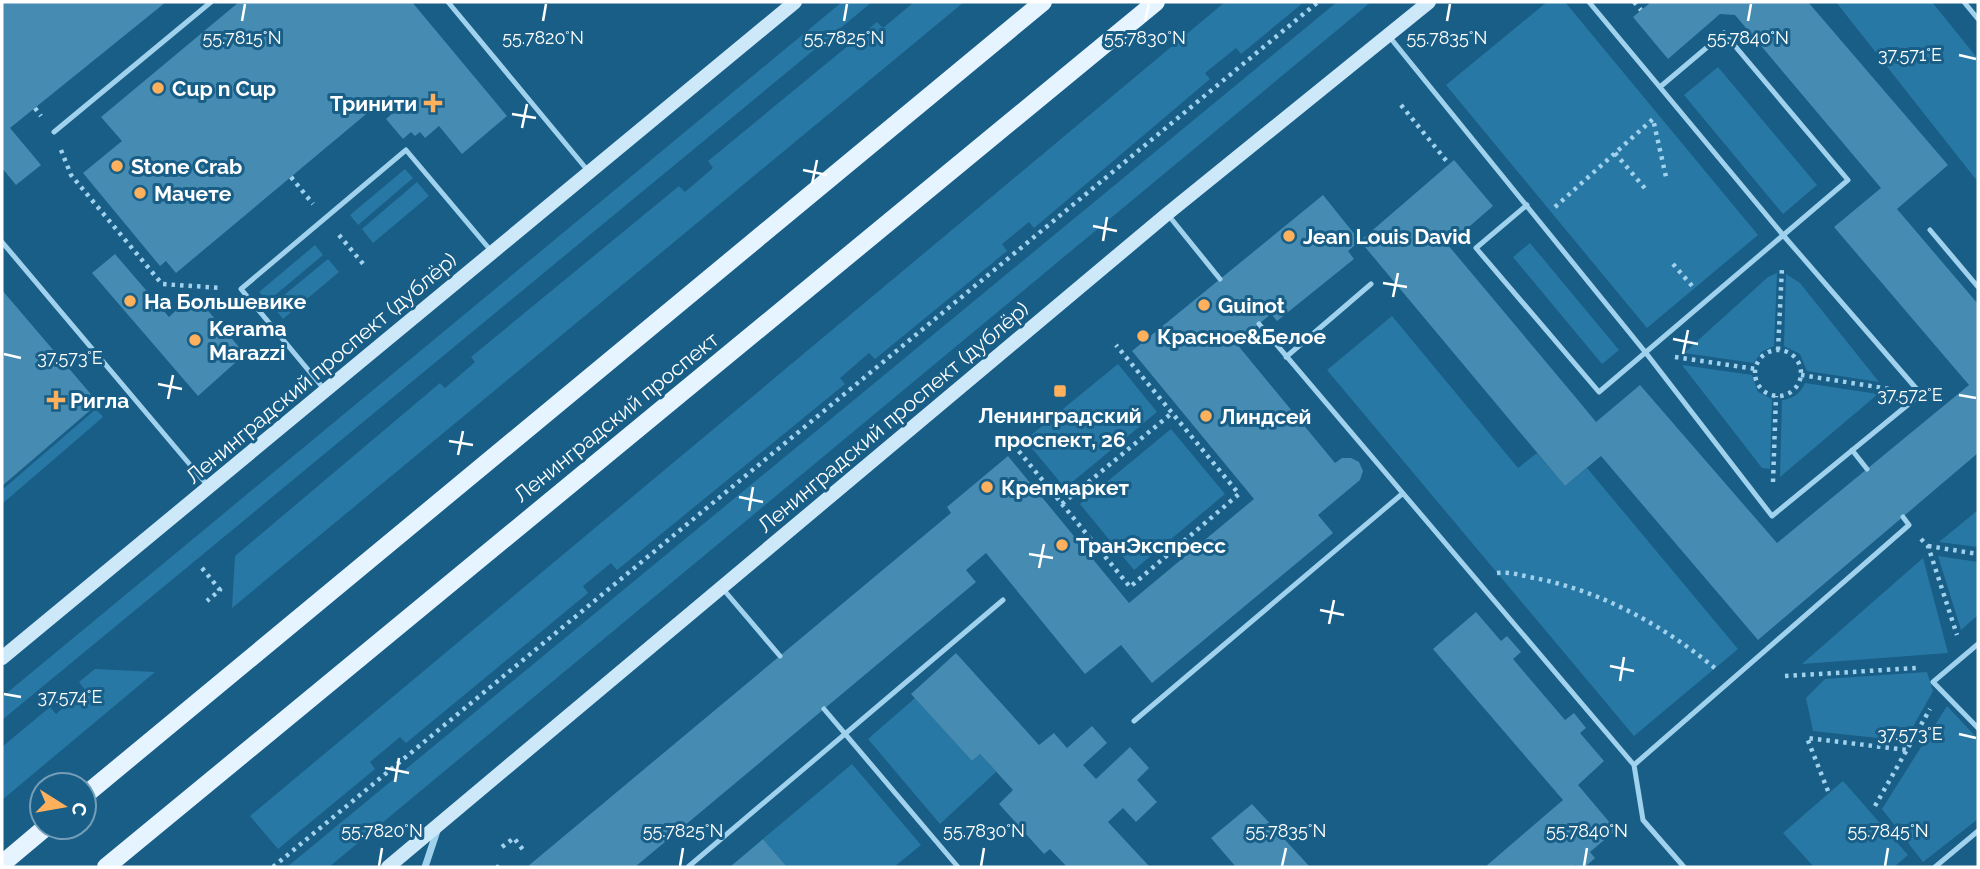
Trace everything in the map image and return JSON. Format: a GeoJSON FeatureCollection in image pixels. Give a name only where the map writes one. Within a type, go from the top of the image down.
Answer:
{"type":"FeatureCollection","features":[{"type":"Feature","properties":{"kind":"main road","name":"Ленинградский проспект (дублёр)"},"geometry":{"type":"LineString","coordinates":[[2,658],[795,2]]}},
{"type":"Feature","properties":{"kind":"main road"},"geometry":{"type":"LineString","coordinates":[[98,784],[1043,2]]}},
{"type":"Feature","properties":{"kind":"main road","name":"Ленинградский проспект"},"geometry":{"type":"LineString","coordinates":[[106,867],[1156,2]]}},
{"type":"Feature","properties":{"kind":"main road","name":"Ленинградский проспект (дублёр)"},"geometry":{"type":"LineString","coordinates":[[388,867],[1167,214],[1429,2]]}},
{"type":"Feature","properties":{"kind":"main road"},"geometry":{"type":"LineString","coordinates":[[2,864],[29,841]]}},
{"type":"Feature","properties":{"kind":"street"},"geometry":{"type":"LineString","coordinates":[[425,867],[440,823]]}},
{"type":"Feature","properties":{"kind":"lane"},"geometry":{"type":"LineString","coordinates":[[54,132],[211,2]]}},
{"type":"Feature","properties":{"kind":"lane"},"geometry":{"type":"LineString","coordinates":[[448,2],[590,172]]}},
{"type":"Feature","properties":{"kind":"lane"},"geometry":{"type":"LineString","coordinates":[[1388,35],[1646,353],[1772,516],[1921,394],[1589,2]]}},
{"type":"Feature","properties":{"kind":"lane"},"geometry":{"type":"LineString","coordinates":[[1964,2],[1978,19]]}},
{"type":"Feature","properties":{"kind":"lane"},"geometry":{"type":"LineString","coordinates":[[1527,205],[1476,248],[1599,392],[1848,180],[1724,33],[1660,87]]}},
{"type":"Feature","properties":{"kind":"lane"},"geometry":{"type":"LineString","coordinates":[[326,392],[241,289],[406,150],[493,253]]}},
{"type":"Feature","properties":{"kind":"lane"},"geometry":{"type":"LineString","coordinates":[[1167,214],[1220,279]]}},
{"type":"Feature","properties":{"kind":"lane"},"geometry":{"type":"LineString","coordinates":[[1930,230],[1978,287]]}},
{"type":"Feature","properties":{"kind":"lane"},"geometry":{"type":"LineString","coordinates":[[2,242],[210,488]]}},
{"type":"Feature","properties":{"kind":"lane"},"geometry":{"type":"LineString","coordinates":[[1286,357],[1371,284]]}},
{"type":"Feature","properties":{"kind":"lane"},"geometry":{"type":"LineString","coordinates":[[1259,324],[1634,765],[1643,820],[1684,867]]}},
{"type":"Feature","properties":{"kind":"lane"},"geometry":{"type":"LineString","coordinates":[[1852,450],[1867,469]]}},
{"type":"Feature","properties":{"kind":"lane"},"geometry":{"type":"LineString","coordinates":[[1134,721],[1402,494]]}},
{"type":"Feature","properties":{"kind":"lane"},"geometry":{"type":"LineString","coordinates":[[1634,765],[1909,525],[1903,517]]}},
{"type":"Feature","properties":{"kind":"lane"},"geometry":{"type":"LineString","coordinates":[[722,589],[780,656]]}},
{"type":"Feature","properties":{"kind":"lane"},"geometry":{"type":"LineString","coordinates":[[688,867],[1003,600]]}},
{"type":"Feature","properties":{"kind":"lane"},"geometry":{"type":"LineString","coordinates":[[1978,644],[1933,682],[1978,728]]}},
{"type":"Feature","properties":{"kind":"lane"},"geometry":{"type":"LineString","coordinates":[[824,709],[958,867]]}},
{"type":"Feature","properties":{"kind":"lane"},"geometry":{"type":"LineString","coordinates":[[1935,867],[1978,831]]}},
{"type":"Feature","properties":{"kind":"path"},"geometry":{"type":"LineString","coordinates":[[273,867],[1318,2]]}},
{"type":"Feature","properties":{"kind":"path"},"geometry":{"type":"LineString","coordinates":[[1634,2],[1641,10]]}},
{"type":"Feature","properties":{"kind":"path"},"geometry":{"type":"LineString","coordinates":[[1401,105],[1450,164]]}},
{"type":"Feature","properties":{"kind":"path"},"geometry":{"type":"LineString","coordinates":[[1539,221],[1653,119],[1666,177]]}},
{"type":"Feature","properties":{"kind":"path"},"geometry":{"type":"LineString","coordinates":[[54,132],[71,176],[162,284],[241,289]]}},
{"type":"Feature","properties":{"kind":"path"},"geometry":{"type":"LineString","coordinates":[[1615,153],[1648,192]]}},
{"type":"Feature","properties":{"kind":"path"},"geometry":{"type":"LineString","coordinates":[[291,177],[365,265]]}},
{"type":"Feature","properties":{"kind":"path"},"geometry":{"type":"LineString","coordinates":[[1778,350],[1783,234]]}},
{"type":"Feature","properties":{"kind":"path"},"geometry":{"type":"LineString","coordinates":[[1673,264],[1694,288]]}},
{"type":"Feature","properties":{"kind":"path"},"geometry":{"type":"LineString","coordinates":[[1007,438],[1130,587],[1239,494],[1116,345]]}},
{"type":"Feature","properties":{"kind":"path"},"geometry":{"type":"LineString","coordinates":[[1778,350],[1790,353],[1797,360],[1801,376],[1791,391],[1776,396],[1759,386],[1756,369],[1758,361],[1765,354],[1778,350]]}},
{"type":"Feature","properties":{"kind":"path"},"geometry":{"type":"LineString","coordinates":[[1646,353],[1756,369]]}},
{"type":"Feature","properties":{"kind":"path"},"geometry":{"type":"LineString","coordinates":[[1801,376],[1921,394]]}},
{"type":"Feature","properties":{"kind":"path"},"geometry":{"type":"LineString","coordinates":[[1772,516],[1776,396]]}},
{"type":"Feature","properties":{"kind":"path"},"geometry":{"type":"LineString","coordinates":[[1062,503],[1172,413]]}},
{"type":"Feature","properties":{"kind":"path"},"geometry":{"type":"LineString","coordinates":[[1909,525],[1928,546],[1964,656]]}},
{"type":"Feature","properties":{"kind":"path"},"geometry":{"type":"LineString","coordinates":[[1928,546],[1978,554]]}},
{"type":"Feature","properties":{"kind":"path"},"geometry":{"type":"LineString","coordinates":[[202,568],[220,590],[207,601]]}},
{"type":"Feature","properties":{"kind":"path"},"geometry":{"type":"LineString","coordinates":[[1472,576],[1506,572],[1576,588],[1645,619],[1704,659],[1730,681]]}},
{"type":"Feature","properties":{"kind":"path"},"geometry":{"type":"LineString","coordinates":[[1786,676],[1953,666]]}},
{"type":"Feature","properties":{"kind":"path"},"geometry":{"type":"LineString","coordinates":[[1875,806],[1941,690]]}},
{"type":"Feature","properties":{"kind":"path"},"geometry":{"type":"LineString","coordinates":[[1828,791],[1807,738],[1907,750]]}},
{"type":"Feature","properties":{"kind":"path"},"geometry":{"type":"LineString","coordinates":[[502,847],[513,838],[524,851]]}},
{"type":"Feature","properties":{"kind":"shaded area"},"geometry":{"type":"Polygon","coordinates":[[[842,2],[872,2],[2,720],[2,697],[842,2]]]}},
{"type":"Feature","properties":{"kind":"shaded area"},"geometry":{"type":"Polygon","coordinates":[[[914,2],[964,2],[232,608],[235,556],[440,383],[445,388],[475,362],[471,357],[679,186],[685,192],[713,168],[708,161],[877,22],[883,28],[914,2]]]}},
{"type":"Feature","properties":{"kind":"shaded area"},"geometry":{"type":"Polygon","coordinates":[[[1225,2],[1304,2],[1241,54],[1236,48],[1205,73],[1210,79],[1034,228],[1029,222],[1002,244],[1007,251],[875,359],[869,353],[840,378],[845,384],[617,570],[611,563],[583,586],[588,593],[406,743],[400,737],[370,762],[375,769],[278,849],[250,816],[1225,2]]]}},
{"type":"Feature","properties":{"kind":"shaded area"},"geometry":{"type":"Polygon","coordinates":[[[1337,2],[1371,2],[329,867],[287,867],[1337,2]]]}},
{"type":"Feature","properties":{"kind":"shaded area"},"geometry":{"type":"Polygon","coordinates":[[[1547,2],[1565,2],[1758,235],[1647,328],[1446,85],[1547,2]]]}},
{"type":"Feature","properties":{"kind":"shaded area"},"geometry":{"type":"Polygon","coordinates":[[[1836,2],[1932,2],[1978,59],[1978,182],[1836,2]]]}},
{"type":"Feature","properties":{"kind":"shaded area"},"geometry":{"type":"Polygon","coordinates":[[[1718,67],[1817,185],[1783,214],[1684,95],[1718,67]]]}},
{"type":"Feature","properties":{"kind":"shaded area"},"geometry":{"type":"Polygon","coordinates":[[[405,169],[413,178],[358,225],[350,215],[405,169]]]}},
{"type":"Feature","properties":{"kind":"shaded area"},"geometry":{"type":"Polygon","coordinates":[[[417,182],[429,196],[373,243],[362,229],[417,182]]]}},
{"type":"Feature","properties":{"kind":"shaded area"},"geometry":{"type":"Polygon","coordinates":[[[1530,243],[1619,350],[1602,364],[1513,257],[1530,243]]]}},
{"type":"Feature","properties":{"kind":"shaded area"},"geometry":{"type":"Polygon","coordinates":[[[315,245],[323,255],[268,301],[259,292],[315,245]]]}},
{"type":"Feature","properties":{"kind":"shaded area"},"geometry":{"type":"Polygon","coordinates":[[[328,259],[339,272],[283,319],[272,305],[328,259]]]}},
{"type":"Feature","properties":{"kind":"shaded area"},"geometry":{"type":"Polygon","coordinates":[[[1777,273],[1774,346],[1761,352],[1754,363],[1684,353],[1768,277],[1777,273]]]}},
{"type":"Feature","properties":{"kind":"shaded area"},"geometry":{"type":"Polygon","coordinates":[[[1786,274],[1800,283],[1879,382],[1807,371],[1800,354],[1784,346],[1786,274]]]}},
{"type":"Feature","properties":{"kind":"shaded area"},"geometry":{"type":"Polygon","coordinates":[[[1392,316],[1518,468],[1537,453],[1565,486],[1587,468],[1738,649],[1634,736],[1327,370],[1392,316]]]}},
{"type":"Feature","properties":{"kind":"shaded area"},"geometry":{"type":"Polygon","coordinates":[[[1118,364],[1157,412],[1065,488],[1025,440],[1118,364]]]}},
{"type":"Feature","properties":{"kind":"shaded area"},"geometry":{"type":"Polygon","coordinates":[[[1682,365],[1752,375],[1758,392],[1772,399],[1770,469],[1762,468],[1682,365]]]}},
{"type":"Feature","properties":{"kind":"shaded area"},"geometry":{"type":"Polygon","coordinates":[[[1805,383],[1878,394],[1780,477],[1782,400],[1796,395],[1805,383]]]}},
{"type":"Feature","properties":{"kind":"shaded area"},"geometry":{"type":"Polygon","coordinates":[[[96,409],[103,417],[2,504],[2,490],[96,409]]]}},
{"type":"Feature","properties":{"kind":"shaded area"},"geometry":{"type":"Polygon","coordinates":[[[1171,429],[1225,494],[1134,570],[1080,504],[1171,429]]]}},
{"type":"Feature","properties":{"kind":"shaded area"},"geometry":{"type":"Polygon","coordinates":[[[1978,510],[1978,547],[1939,542],[1978,510]]]}},
{"type":"Feature","properties":{"kind":"shaded area"},"geometry":{"type":"Polygon","coordinates":[[[1938,556],[1978,562],[1978,615],[1961,630],[1938,556]]]}},
{"type":"Feature","properties":{"kind":"shaded area"},"geometry":{"type":"Polygon","coordinates":[[[1923,558],[1948,653],[1802,664],[1923,558]]]}},
{"type":"Feature","properties":{"kind":"shaded area"},"geometry":{"type":"Polygon","coordinates":[[[95,669],[155,672],[37,771],[28,771],[28,778],[2,800],[2,747],[50,707],[56,714],[85,690],[79,682],[95,669]]]}},
{"type":"Feature","properties":{"kind":"shaded area"},"geometry":{"type":"Polygon","coordinates":[[[1927,672],[1933,691],[1905,741],[1813,731],[1806,698],[1825,679],[1927,672]]]}},
{"type":"Feature","properties":{"kind":"shaded area"},"geometry":{"type":"Polygon","coordinates":[[[915,698],[972,761],[980,754],[996,772],[940,824],[868,739],[915,698]]]}},
{"type":"Feature","properties":{"kind":"shaded area"},"geometry":{"type":"Polygon","coordinates":[[[1947,706],[1978,739],[1978,819],[1923,862],[1882,809],[1947,706]]]}},
{"type":"Feature","properties":{"kind":"shaded area"},"geometry":{"type":"Polygon","coordinates":[[[852,764],[921,845],[894,867],[787,867],[763,839],[852,764]]]}},
{"type":"Feature","properties":{"kind":"shaded area"},"geometry":{"type":"Polygon","coordinates":[[[1843,781],[1908,855],[1894,867],[1814,867],[1783,833],[1843,781]]]}},
{"type":"Feature","properties":{"kind":"building"},"geometry":{"type":"Polygon","coordinates":[[[2,2],[166,2],[10,128],[41,165],[16,185],[2,168],[2,2]]]}},
{"type":"Feature","properties":{"kind":"building"},"geometry":{"type":"Polygon","coordinates":[[[239,2],[412,2],[507,116],[462,154],[439,126],[425,138],[420,132],[415,136],[411,132],[403,139],[386,119],[394,112],[389,106],[394,101],[389,95],[176,273],[166,261],[160,266],[83,173],[122,141],[101,117],[239,2]]]}},
{"type":"Feature","properties":{"kind":"building"},"geometry":{"type":"Polygon","coordinates":[[[1651,2],[1808,2],[1948,165],[1897,209],[1978,304],[1978,453],[1758,640],[1601,456],[1565,486],[1360,241],[1454,160],[1493,206],[1448,245],[1596,422],[1640,385],[1777,543],[1969,385],[1834,227],[1881,188],[1735,15],[1720,14],[1668,59],[1633,17],[1651,2]]]}},
{"type":"Feature","properties":{"kind":"building"},"geometry":{"type":"Polygon","coordinates":[[[1323,195],[1360,241],[1348,251],[1354,259],[1277,321],[1271,314],[1236,343],[1335,463],[1342,458],[1359,462],[1363,471],[1360,480],[1318,515],[1333,533],[1152,683],[1121,645],[1085,674],[986,553],[966,570],[976,582],[635,867],[527,867],[951,513],[947,507],[1008,456],[1129,603],[1254,499],[1132,351],[1323,195]]]}},
{"type":"Feature","properties":{"kind":"building"},"geometry":{"type":"Polygon","coordinates":[[[115,254],[169,317],[184,303],[204,306],[245,354],[198,396],[92,273],[115,254]]]}},
{"type":"Feature","properties":{"kind":"building"},"geometry":{"type":"Polygon","coordinates":[[[2,290],[95,399],[94,407],[2,486],[2,290]]]}},
{"type":"Feature","properties":{"kind":"building"},"geometry":{"type":"Polygon","coordinates":[[[1476,612],[1501,641],[1507,636],[1521,652],[1513,659],[1565,720],[1574,713],[1586,728],[1580,733],[1604,761],[1578,785],[1616,830],[1590,852],[1595,858],[1585,867],[1485,867],[1563,800],[1433,649],[1476,612]]]}},
{"type":"Feature","properties":{"kind":"building"},"geometry":{"type":"Polygon","coordinates":[[[956,653],[1039,745],[1054,733],[1067,748],[1092,726],[1107,743],[1083,765],[1096,779],[1130,747],[1149,768],[1137,780],[1157,802],[1136,822],[1123,808],[1108,822],[1149,866],[1067,867],[1050,849],[1044,854],[999,804],[1013,790],[980,754],[972,761],[911,694],[956,653]]]}},
{"type":"Feature","properties":{"kind":"building"},"geometry":{"type":"Polygon","coordinates":[[[1252,804],[1310,867],[1236,867],[1211,838],[1252,804]]]}},
{"type":"Feature","properties":{"kind":"building"},"geometry":{"type":"Polygon","coordinates":[[[763,839],[787,867],[730,867],[763,839]]]}},
{"type":"Feature","properties":{"kind":"place","name":"Cup n Cup"},"geometry":{"type":"Point","coordinates":[158,88]}},
{"type":"Feature","properties":{"kind":"place","name":"Тринити"},"geometry":{"type":"Point","coordinates":[433,103]}},
{"type":"Feature","properties":{"kind":"place","name":"Stone Crab"},"geometry":{"type":"Point","coordinates":[117,166]}},
{"type":"Feature","properties":{"kind":"place","name":"Мачете"},"geometry":{"type":"Point","coordinates":[140,193]}},
{"type":"Feature","properties":{"kind":"place","name":"Jean Louis David"},"geometry":{"type":"Point","coordinates":[1289,236]}},
{"type":"Feature","properties":{"kind":"place","name":"На Большевике"},"geometry":{"type":"Point","coordinates":[130,301]}},
{"type":"Feature","properties":{"kind":"place","name":"Guinot"},"geometry":{"type":"Point","coordinates":[1204,305]}},
{"type":"Feature","properties":{"kind":"place","name":"Красное&Белое"},"geometry":{"type":"Point","coordinates":[1143,336]}},
{"type":"Feature","properties":{"kind":"place","name":"Kerama Marazzi"},"geometry":{"type":"Point","coordinates":[195,340]}},
{"type":"Feature","properties":{"kind":"place","name":"Ленинградский проспект, 26"},"geometry":{"type":"Point","coordinates":[1060,391]}},
{"type":"Feature","properties":{"kind":"place","name":"Ригла"},"geometry":{"type":"Point","coordinates":[56,400]}},
{"type":"Feature","properties":{"kind":"place","name":"Линдсей"},"geometry":{"type":"Point","coordinates":[1206,416]}},
{"type":"Feature","properties":{"kind":"place","name":"Крепмаркет"},"geometry":{"type":"Point","coordinates":[987,487]}},
{"type":"Feature","properties":{"kind":"place","name":"ТранЭкспресс"},"geometry":{"type":"Point","coordinates":[1062,545]}}]}
